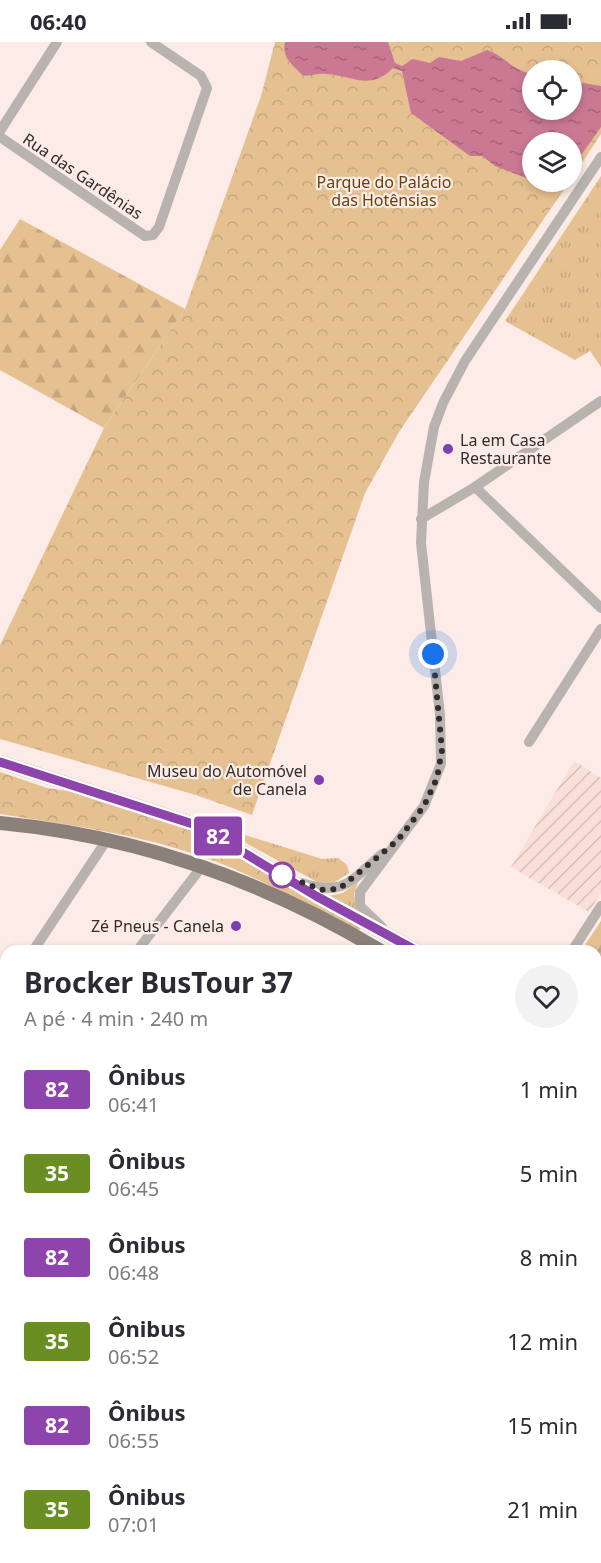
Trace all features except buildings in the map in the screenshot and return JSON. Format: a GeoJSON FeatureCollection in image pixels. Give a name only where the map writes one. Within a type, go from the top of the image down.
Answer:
{"type":"FeatureCollection","features":[{"type":"Feature","properties":{"kind":"main road"},"geometry":{"type":"LineString","coordinates":[[0,762],[199,826],[398,945]]}},
{"type":"Feature","properties":{"kind":"main road"},"geometry":{"type":"LineString","coordinates":[[0,769],[44,776]]}},
{"type":"Feature","properties":{"kind":"main road"},"geometry":{"type":"LineString","coordinates":[[3,823],[108,838],[203,865],[262,889],[364,945]]}},
{"type":"Feature","properties":{"kind":"main road"},"geometry":{"type":"LineString","coordinates":[[374,945],[377,941],[398,945]]}},
{"type":"Feature","properties":{"kind":"street"},"geometry":{"type":"LineString","coordinates":[[0,132],[57,42]]}},
{"type":"Feature","properties":{"kind":"street","name":"Rua das Gardênias"},"geometry":{"type":"LineString","coordinates":[[0,137],[145,236],[150,236],[159,227],[206,95],[206,84],[201,76],[151,42]]}},
{"type":"Feature","properties":{"kind":"street"},"geometry":{"type":"LineString","coordinates":[[398,945],[363,911],[358,896],[361,888],[424,806],[437,778],[442,757],[440,715],[423,572],[421,519],[429,451],[443,403],[465,361],[601,157]]}},
{"type":"Feature","properties":{"kind":"street"},"geometry":{"type":"LineString","coordinates":[[421,519],[475,487],[601,401]]}},
{"type":"Feature","properties":{"kind":"street"},"geometry":{"type":"LineString","coordinates":[[475,487],[601,608]]}},
{"type":"Feature","properties":{"kind":"street"},"geometry":{"type":"LineString","coordinates":[[529,742],[601,629]]}},
{"type":"Feature","properties":{"kind":"street"},"geometry":{"type":"LineString","coordinates":[[37,945],[108,838]]}},
{"type":"Feature","properties":{"kind":"street"},"geometry":{"type":"LineString","coordinates":[[288,879],[323,890],[339,889],[398,840]]}},
{"type":"Feature","properties":{"kind":"street"},"geometry":{"type":"LineString","coordinates":[[142,945],[203,865]]}},
{"type":"Feature","properties":{"kind":"street"},"geometry":{"type":"LineString","coordinates":[[576,945],[601,906]]}},
{"type":"Feature","properties":{"kind":"shaded area"},"geometry":{"type":"Polygon","coordinates":[[[574,761],[601,778],[601,893],[589,912],[511,867],[574,761]]]}},
{"type":"Feature","properties":{"kind":"green space","name":"Parque do Palácio das Hotênsias"},"geometry":{"type":"Polygon","coordinates":[[[275,42],[601,42],[601,134],[582,163],[582,132],[522,132],[522,192],[562,192],[399,432],[365,493],[252,815],[196,795],[0,739],[0,645],[104,428],[185,309],[261,96],[275,42]]]}},
{"type":"Feature","properties":{"kind":"green space"},"geometry":{"type":"Polygon","coordinates":[[[601,176],[601,367],[590,351],[575,360],[505,321],[601,176]]]}},
{"type":"Feature","properties":{"kind":"green space"},"geometry":{"type":"Polygon","coordinates":[[[20,219],[185,309],[104,428],[0,370],[0,250],[20,219]]]}},
{"type":"Feature","properties":{"kind":"green space"},"geometry":{"type":"Polygon","coordinates":[[[0,772],[47,788],[81,793],[199,831],[361,928],[358,932],[245,874],[181,850],[104,831],[0,814],[0,772]]]}},
{"type":"Feature","properties":{"kind":"green space"},"geometry":{"type":"Polygon","coordinates":[[[229,830],[322,859],[338,858],[347,865],[349,873],[330,885],[317,882],[224,831],[229,830]]]}},
{"type":"Feature","properties":{"kind":"green space"},"geometry":{"type":"Polygon","coordinates":[[[358,882],[354,894],[358,912],[329,896],[343,893],[358,882]]]}},
{"type":"Feature","properties":{"kind":"green space"},"geometry":{"type":"Polygon","coordinates":[[[601,921],[601,945],[585,945],[601,921]]]}},
{"type":"Feature","properties":{"kind":"water"},"geometry":{"type":"Polygon","coordinates":[[[285,42],[388,42],[395,63],[402,66],[413,59],[430,63],[439,57],[461,61],[487,50],[522,70],[522,120],[582,120],[582,83],[601,86],[601,127],[582,154],[582,132],[522,132],[522,176],[495,166],[482,156],[470,156],[411,113],[402,71],[393,68],[384,75],[368,81],[326,74],[302,75],[286,57],[285,42]]]}},
{"type":"Feature","properties":{"kind":"bus line","name":"82"},"geometry":{"type":"LineString","coordinates":[[0,762],[199,826],[316,896],[406,945]]}},
{"type":"Feature","properties":{"kind":"place","name":"La em Casa Restaurante"},"geometry":{"type":"Point","coordinates":[448,449]}},
{"type":"Feature","properties":{"kind":"place","name":"Museu do Automóvel de Canela"},"geometry":{"type":"Point","coordinates":[319,780]}},
{"type":"Feature","properties":{"kind":"place","name":"Zé Pneus - Canela"},"geometry":{"type":"Point","coordinates":[236,926]}},
{"type":"Feature","properties":{"kind":"route"},"geometry":{"type":"LineString","coordinates":[[282,875],[323,890],[339,889],[398,840],[412,824],[424,806],[441,764],[440,715],[433,654]]}}]}
